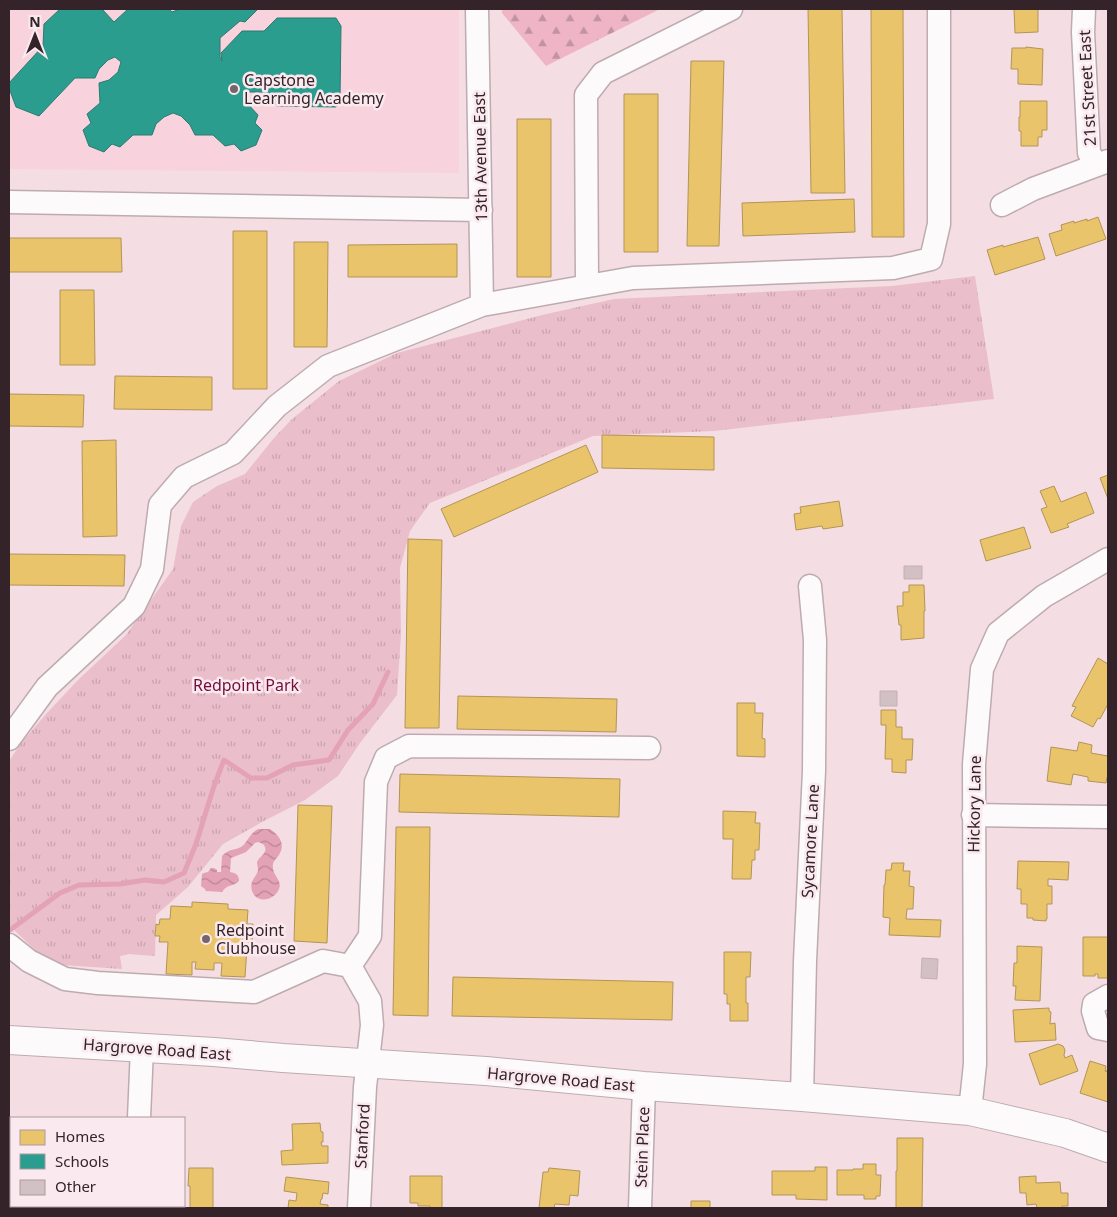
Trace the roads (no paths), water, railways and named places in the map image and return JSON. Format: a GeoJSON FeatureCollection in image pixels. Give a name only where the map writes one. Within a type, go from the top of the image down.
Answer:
{"type":"FeatureCollection","features":[{"type":"Feature","properties":{"kind":"main road","name":"Hargrove Road East"},"geometry":{"type":"LineString","coordinates":[[9,1040],[214,1052],[540,1076],[644,1086],[970,1111],[1065,1133],[1108,1148]]}},
{"type":"Feature","properties":{"kind":"street","name":"13th Avenue East"},"geometry":{"type":"LineString","coordinates":[[477,9],[482,305]]}},
{"type":"Feature","properties":{"kind":"street"},"geometry":{"type":"LineString","coordinates":[[587,286],[586,95],[603,73],[731,9]]}},
{"type":"Feature","properties":{"kind":"street"},"geometry":{"type":"LineString","coordinates":[[9,739],[47,687],[134,606],[152,569],[160,505],[184,476],[233,453],[277,406],[328,366],[482,305],[587,286],[633,278],[893,268],[931,259],[939,224],[939,9]]}},
{"type":"Feature","properties":{"kind":"street","name":"21st Street East"},"geometry":{"type":"LineString","coordinates":[[1084,9],[1083,32],[1089,154],[1102,163]]}},
{"type":"Feature","properties":{"kind":"street"},"geometry":{"type":"LineString","coordinates":[[1002,205],[1032,189],[1102,163]]}},
{"type":"Feature","properties":{"kind":"street"},"geometry":{"type":"LineString","coordinates":[[9,202],[481,210]]}},
{"type":"Feature","properties":{"kind":"street","name":"Hickory Lane"},"geometry":{"type":"LineString","coordinates":[[970,1111],[975,1064],[974,764],[982,669],[998,633],[1044,596],[1108,559]]}},
{"type":"Feature","properties":{"kind":"street","name":"Sycamore Lane"},"geometry":{"type":"LineString","coordinates":[[802,1097],[805,961],[814,772],[815,640],[810,586]]}},
{"type":"Feature","properties":{"kind":"street"},"geometry":{"type":"LineString","coordinates":[[9,945],[28,961],[65,979],[98,983],[254,992],[323,961],[350,966],[370,936],[376,782],[386,758],[409,746],[650,748]]}},
{"type":"Feature","properties":{"kind":"street"},"geometry":{"type":"LineString","coordinates":[[973,815],[1108,817]]}},
{"type":"Feature","properties":{"kind":"street","name":"Stanford"},"geometry":{"type":"LineString","coordinates":[[350,966],[370,1001],[372,1025],[365,1087],[359,1208]]}},
{"type":"Feature","properties":{"kind":"street"},"geometry":{"type":"LineString","coordinates":[[1108,996],[1094,1004],[1093,1011],[1098,1028],[1108,1030]]}},
{"type":"Feature","properties":{"kind":"street"},"geometry":{"type":"LineString","coordinates":[[139,1117],[142,1048]]}},
{"type":"Feature","properties":{"kind":"street","name":"Stein Place"},"geometry":{"type":"LineString","coordinates":[[640,1208],[644,1086]]}},
{"type":"Feature","properties":{"kind":"water"},"geometry":{"type":"Polygon","coordinates":[[[258,829],[270,829],[279,837],[282,844],[281,851],[273,864],[280,886],[277,893],[270,898],[262,899],[254,895],[252,891],[252,881],[258,870],[257,862],[265,851],[263,844],[258,842],[246,852],[231,858],[230,872],[237,875],[239,881],[222,892],[206,891],[201,886],[202,874],[208,872],[211,868],[221,872],[222,856],[229,851],[241,847],[258,829]]]}},
{"type":"Feature","properties":{"kind":"waterway"},"geometry":{"type":"LineString","coordinates":[[10,930],[60,893],[79,885],[120,884],[145,880],[164,882],[184,873],[196,844],[224,760],[251,778],[267,778],[293,765],[329,760],[348,730],[373,704],[388,672]]}},
{"type":"Feature","properties":{"kind":"place","name":"Capstone Learning Academy"},"geometry":{"type":"Point","coordinates":[234,89]}},
{"type":"Feature","properties":{"kind":"place","name":"Redpoint Clubhouse"},"geometry":{"type":"Point","coordinates":[206,939]}},
{"type":"Feature","properties":{"kind":"park label","name":"Redpoint Park"},"geometry":{"type":"Point","coordinates":[246,685]}}]}
